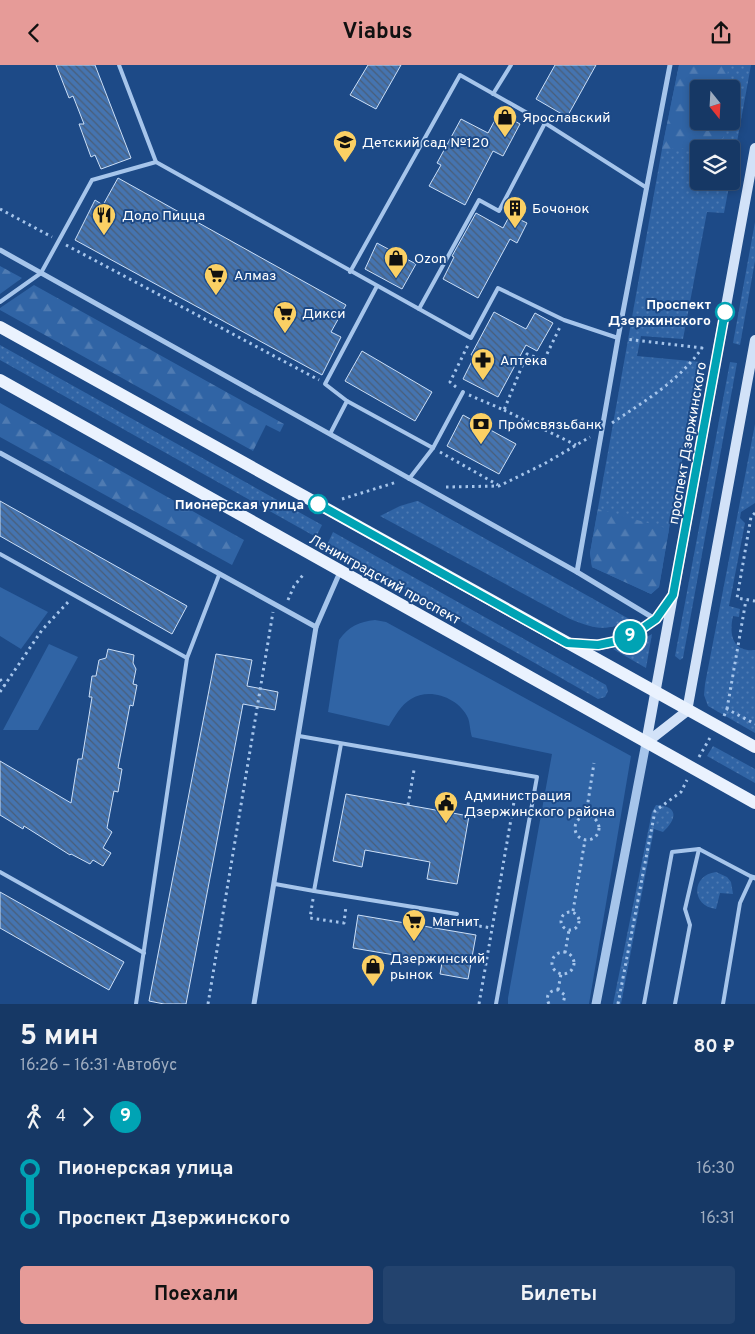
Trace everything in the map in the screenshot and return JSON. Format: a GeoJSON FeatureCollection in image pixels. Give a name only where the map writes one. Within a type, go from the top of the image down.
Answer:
{"type":"FeatureCollection","features":[{"type":"Feature","properties":{"kind":"main road","name":"проспект Дзержинского"},"geometry":{"type":"LineString","coordinates":[[646,743],[755,148]]}},
{"type":"Feature","properties":{"kind":"main road"},"geometry":{"type":"LineString","coordinates":[[0,327],[687,711],[755,747]]}},
{"type":"Feature","properties":{"kind":"main road"},"geometry":{"type":"LineString","coordinates":[[646,743],[687,711],[755,340]]}},
{"type":"Feature","properties":{"kind":"main road","name":"Ленинградский проспект"},"geometry":{"type":"LineString","coordinates":[[0,380],[755,803]]}},
{"type":"Feature","properties":{"kind":"main road"},"geometry":{"type":"LineString","coordinates":[[567,643],[598,645],[627,639],[656,619],[673,595]]}},
{"type":"Feature","properties":{"kind":"street"},"geometry":{"type":"LineString","coordinates":[[577,572],[618,338],[670,65]]}},
{"type":"Feature","properties":{"kind":"street"},"geometry":{"type":"LineString","coordinates":[[0,250],[577,572],[656,619]]}},
{"type":"Feature","properties":{"kind":"street"},"geometry":{"type":"LineString","coordinates":[[0,453],[316,627]]}},
{"type":"Feature","properties":{"kind":"street"},"geometry":{"type":"LineString","coordinates":[[254,1004],[316,627],[341,571]]}},
{"type":"Feature","properties":{"kind":"street","name":"проспект Дзержинского"},"geometry":{"type":"LineString","coordinates":[[596,1004],[646,743]]}},
{"type":"Feature","properties":{"kind":"lane"},"geometry":{"type":"LineString","coordinates":[[119,65],[156,162],[350,272],[471,338],[498,288],[564,320],[618,338]]}},
{"type":"Feature","properties":{"kind":"lane"},"geometry":{"type":"LineString","coordinates":[[493,94],[511,65]]}},
{"type":"Feature","properties":{"kind":"lane"},"geometry":{"type":"LineString","coordinates":[[350,272],[460,75],[545,123],[647,188]]}},
{"type":"Feature","properties":{"kind":"lane"},"geometry":{"type":"LineString","coordinates":[[419,309],[479,200],[499,211],[545,123]]}},
{"type":"Feature","properties":{"kind":"lane"},"geometry":{"type":"LineString","coordinates":[[0,302],[41,273],[92,180],[156,162]]}},
{"type":"Feature","properties":{"kind":"lane"},"geometry":{"type":"LineString","coordinates":[[377,286],[325,384],[347,401],[433,449]]}},
{"type":"Feature","properties":{"kind":"lane"},"geometry":{"type":"LineString","coordinates":[[409,479],[433,449],[462,392]]}},
{"type":"Feature","properties":{"kind":"lane"},"geometry":{"type":"LineString","coordinates":[[330,434],[347,401]]}},
{"type":"Feature","properties":{"kind":"lane"},"geometry":{"type":"LineString","coordinates":[[0,554],[187,658]]}},
{"type":"Feature","properties":{"kind":"lane"},"geometry":{"type":"LineString","coordinates":[[136,1004],[187,658],[219,575]]}},
{"type":"Feature","properties":{"kind":"lane"},"geometry":{"type":"LineString","coordinates":[[298,736],[537,777],[496,1004]]}},
{"type":"Feature","properties":{"kind":"lane"},"geometry":{"type":"LineString","coordinates":[[314,891],[341,744]]}},
{"type":"Feature","properties":{"kind":"lane"},"geometry":{"type":"LineString","coordinates":[[675,1004],[690,925],[685,909],[699,849]]}},
{"type":"Feature","properties":{"kind":"lane"},"geometry":{"type":"LineString","coordinates":[[644,1004],[672,852],[699,849],[754,878],[740,903],[723,1004]]}},
{"type":"Feature","properties":{"kind":"lane"},"geometry":{"type":"LineString","coordinates":[[0,872],[144,953]]}},
{"type":"Feature","properties":{"kind":"lane"},"geometry":{"type":"LineString","coordinates":[[275,884],[457,914]]}},
{"type":"Feature","properties":{"kind":"path"},"geometry":{"type":"LineString","coordinates":[[0,209],[325,384]]}},
{"type":"Feature","properties":{"kind":"path"},"geometry":{"type":"LineString","coordinates":[[504,410],[527,354],[544,360],[564,320]]}},
{"type":"Feature","properties":{"kind":"path"},"geometry":{"type":"LineString","coordinates":[[471,338],[450,382],[462,392],[576,445]]}},
{"type":"Feature","properties":{"kind":"path"},"geometry":{"type":"LineString","coordinates":[[445,487],[499,486],[544,464],[667,387],[690,365],[702,348],[618,338]]}},
{"type":"Feature","properties":{"kind":"path"},"geometry":{"type":"LineString","coordinates":[[433,449],[499,486]]}},
{"type":"Feature","properties":{"kind":"path"},"geometry":{"type":"LineString","coordinates":[[342,499],[409,479]]}},
{"type":"Feature","properties":{"kind":"path"},"geometry":{"type":"LineString","coordinates":[[755,513],[750,517],[737,599],[755,601]]}},
{"type":"Feature","properties":{"kind":"path"},"geometry":{"type":"LineString","coordinates":[[284,609],[294,586],[303,575]]}},
{"type":"Feature","properties":{"kind":"path"},"geometry":{"type":"LineString","coordinates":[[0,692],[42,630],[74,595]]}},
{"type":"Feature","properties":{"kind":"path"},"geometry":{"type":"LineString","coordinates":[[727,709],[746,600]]}},
{"type":"Feature","properties":{"kind":"path"},"geometry":{"type":"LineString","coordinates":[[208,1004],[273,612]]}},
{"type":"Feature","properties":{"kind":"path"},"geometry":{"type":"LineString","coordinates":[[0,679],[5,686]]}},
{"type":"Feature","properties":{"kind":"path"},"geometry":{"type":"LineString","coordinates":[[586,815],[594,763]]}},
{"type":"Feature","properties":{"kind":"path"},"geometry":{"type":"LineString","coordinates":[[408,805],[414,770]]}},
{"type":"Feature","properties":{"kind":"path"},"geometry":{"type":"LineString","coordinates":[[618,1004],[655,811],[681,791]]}},
{"type":"Feature","properties":{"kind":"path"},"geometry":{"type":"LineString","coordinates":[[479,1004],[515,796]]}},
{"type":"Feature","properties":{"kind":"path"},"geometry":{"type":"LineString","coordinates":[[586,815],[597,820],[599,828],[593,839],[585,840],[578,836],[574,829],[578,819],[586,815]]}},
{"type":"Feature","properties":{"kind":"path"},"geometry":{"type":"LineString","coordinates":[[573,911],[585,840]]}},
{"type":"Feature","properties":{"kind":"path"},"geometry":{"type":"LineString","coordinates":[[314,891],[310,918],[344,923],[347,905]]}},
{"type":"Feature","properties":{"kind":"path"},"geometry":{"type":"LineString","coordinates":[[573,911],[580,918],[579,924],[575,929],[569,930],[564,927],[561,919],[567,912],[573,911]]}},
{"type":"Feature","properties":{"kind":"path"},"geometry":{"type":"LineString","coordinates":[[453,922],[492,929]]}},
{"type":"Feature","properties":{"kind":"path"},"geometry":{"type":"LineString","coordinates":[[565,953],[569,930]]}},
{"type":"Feature","properties":{"kind":"path"},"geometry":{"type":"LineString","coordinates":[[558,953],[569,954],[573,960],[573,967],[568,973],[561,974],[553,968],[552,961],[558,953]]}},
{"type":"Feature","properties":{"kind":"path"},"geometry":{"type":"LineString","coordinates":[[558,990],[561,974]]}},
{"type":"Feature","properties":{"kind":"path"},"geometry":{"type":"LineString","coordinates":[[550,1004],[548,995],[552,991],[558,990],[564,995],[563,1004]]}},
{"type":"Feature","properties":{"kind":"green space"},"geometry":{"type":"Polygon","coordinates":[[[679,65],[751,65],[740,126],[740,80],[690,80],[690,130],[739,130],[737,140],[690,140],[690,190],[728,190],[724,213],[707,212],[683,339],[641,336],[637,356],[701,362],[659,587],[651,594],[592,567],[590,553],[662,149],[679,65]]]}},
{"type":"Feature","properties":{"kind":"green space"},"geometry":{"type":"Polygon","coordinates":[[[679,65],[728,65],[727,80],[690,80],[690,130],[724,130],[723,138],[718,140],[690,140],[690,148],[662,149],[679,65]]]}},
{"type":"Feature","properties":{"kind":"green space"},"geometry":{"type":"Polygon","coordinates":[[[755,222],[755,261],[740,345],[733,343],[755,222]]]}},
{"type":"Feature","properties":{"kind":"green space"},"geometry":{"type":"Polygon","coordinates":[[[0,266],[22,278],[0,294],[0,266]]]}},
{"type":"Feature","properties":{"kind":"green space"},"geometry":{"type":"Polygon","coordinates":[[[34,285],[284,424],[280,432],[266,425],[253,451],[0,310],[0,308],[34,285]]]}},
{"type":"Feature","properties":{"kind":"green space"},"geometry":{"type":"Polygon","coordinates":[[[0,345],[322,525],[316,537],[0,360],[0,345]]]}},
{"type":"Feature","properties":{"kind":"green space"},"geometry":{"type":"Polygon","coordinates":[[[730,362],[737,363],[683,658],[680,660],[675,656],[730,362]]]}},
{"type":"Feature","properties":{"kind":"green space"},"geometry":{"type":"Polygon","coordinates":[[[0,403],[244,540],[232,565],[0,437],[0,403]]]}},
{"type":"Feature","properties":{"kind":"green space"},"geometry":{"type":"Polygon","coordinates":[[[755,424],[755,503],[741,512],[740,518],[745,523],[729,606],[740,609],[739,617],[733,616],[732,635],[734,641],[741,648],[755,650],[755,733],[708,706],[704,695],[755,424]]]}},
{"type":"Feature","properties":{"kind":"green space"},"geometry":{"type":"Polygon","coordinates":[[[418,501],[631,620],[607,628],[600,628],[570,619],[380,516],[400,506],[418,501]]]}},
{"type":"Feature","properties":{"kind":"green space"},"geometry":{"type":"Polygon","coordinates":[[[598,509],[669,529],[659,587],[651,594],[592,567],[590,553],[598,509]]]}},
{"type":"Feature","properties":{"kind":"green space"},"geometry":{"type":"Polygon","coordinates":[[[333,532],[606,685],[608,691],[605,697],[598,699],[327,545],[333,532]]]}},
{"type":"Feature","properties":{"kind":"green space"},"geometry":{"type":"Polygon","coordinates":[[[0,587],[48,612],[21,649],[0,636],[0,587]]]}},
{"type":"Feature","properties":{"kind":"green space"},"geometry":{"type":"Polygon","coordinates":[[[375,620],[386,622],[631,756],[589,1004],[508,1004],[552,754],[472,737],[469,720],[464,711],[451,700],[435,694],[419,696],[407,701],[389,726],[328,712],[339,640],[355,625],[375,620]]]}},
{"type":"Feature","properties":{"kind":"green space"},"geometry":{"type":"Polygon","coordinates":[[[652,634],[646,668],[613,649],[636,643],[652,634]]]}},
{"type":"Feature","properties":{"kind":"green space"},"geometry":{"type":"Polygon","coordinates":[[[49,644],[78,657],[38,730],[3,730],[49,644]]]}},
{"type":"Feature","properties":{"kind":"green space"},"geometry":{"type":"Polygon","coordinates":[[[713,746],[755,769],[755,783],[707,756],[713,746]]]}},
{"type":"Feature","properties":{"kind":"green space"},"geometry":{"type":"Polygon","coordinates":[[[656,805],[669,808],[672,811],[673,818],[663,832],[654,829],[621,1004],[613,1004],[652,812],[656,805]]]}},
{"type":"Feature","properties":{"kind":"green space"},"geometry":{"type":"Polygon","coordinates":[[[716,872],[727,877],[731,882],[733,894],[720,893],[716,909],[708,907],[702,902],[698,897],[697,891],[698,884],[702,879],[708,874],[716,872]]]}},
{"type":"Feature","properties":{"kind":"building"},"geometry":{"type":"Polygon","coordinates":[[[56,65],[95,65],[131,158],[101,169],[95,155],[91,157],[79,124],[84,124],[73,96],[69,98],[56,65]]]}},
{"type":"Feature","properties":{"kind":"building"},"geometry":{"type":"Polygon","coordinates":[[[368,65],[401,65],[376,109],[350,95],[368,65]]]}},
{"type":"Feature","properties":{"kind":"building"},"geometry":{"type":"Polygon","coordinates":[[[555,65],[596,65],[567,117],[536,99],[555,65]]]}},
{"type":"Feature","properties":{"kind":"building"},"geometry":{"type":"Polygon","coordinates":[[[508,117],[520,124],[503,156],[493,151],[465,205],[429,186],[441,165],[437,163],[461,119],[488,133],[495,120],[504,125],[508,117]]]}},
{"type":"Feature","properties":{"kind":"building"},"geometry":{"type":"Polygon","coordinates":[[[118,178],[346,305],[331,332],[341,337],[322,375],[75,240],[95,200],[103,205],[118,178]]]}},
{"type":"Feature","properties":{"kind":"building"},"geometry":{"type":"Polygon","coordinates":[[[476,213],[503,228],[510,215],[527,223],[517,243],[510,239],[478,298],[443,279],[454,257],[452,256],[476,213]]]}},
{"type":"Feature","properties":{"kind":"building"},"geometry":{"type":"Polygon","coordinates":[[[377,243],[416,264],[402,289],[365,269],[377,243]]]}},
{"type":"Feature","properties":{"kind":"building"},"geometry":{"type":"Polygon","coordinates":[[[494,312],[526,329],[535,313],[553,323],[537,351],[526,345],[498,397],[463,379],[474,357],[471,355],[494,312]]]}},
{"type":"Feature","properties":{"kind":"building"},"geometry":{"type":"Polygon","coordinates":[[[362,351],[432,392],[415,421],[345,381],[362,351]]]}},
{"type":"Feature","properties":{"kind":"building","name":"Промсвязьбанк"},"geometry":{"type":"Polygon","coordinates":[[[463,415],[516,444],[499,474],[447,446],[463,415]]]}},
{"type":"Feature","properties":{"kind":"building"},"geometry":{"type":"Polygon","coordinates":[[[0,501],[187,606],[172,634],[0,536],[0,501]]]}},
{"type":"Feature","properties":{"kind":"building"},"geometry":{"type":"Polygon","coordinates":[[[108,649],[134,655],[133,663],[136,669],[133,684],[137,685],[133,706],[130,705],[118,768],[122,769],[118,792],[114,791],[107,828],[112,832],[103,848],[111,853],[103,866],[93,860],[90,864],[70,855],[24,826],[23,829],[0,815],[0,761],[71,803],[78,759],[82,759],[92,697],[89,697],[92,676],[96,676],[99,660],[106,658],[108,649]]]}},
{"type":"Feature","properties":{"kind":"building"},"geometry":{"type":"Polygon","coordinates":[[[216,654],[252,660],[247,686],[278,692],[275,710],[243,704],[186,1004],[164,1004],[149,1001],[216,654]]]}},
{"type":"Feature","properties":{"kind":"building"},"geometry":{"type":"Polygon","coordinates":[[[346,794],[469,816],[457,884],[427,879],[430,862],[365,850],[362,867],[333,861],[346,794]]]}},
{"type":"Feature","properties":{"kind":"building"},"geometry":{"type":"Polygon","coordinates":[[[0,892],[124,962],[109,990],[0,928],[0,892]]]}},
{"type":"Feature","properties":{"kind":"building","name":"Магнит"},"geometry":{"type":"Polygon","coordinates":[[[358,915],[476,935],[468,979],[440,974],[442,963],[353,948],[358,915]]]}},
{"type":"Feature","properties":{"kind":"bus line","name":"9"},"geometry":{"type":"LineString","coordinates":[[318,504],[567,643],[598,645],[627,639],[656,619],[673,595],[725,312]]}},
{"type":"Feature","properties":{"kind":"place","name":"Ярославский"},"geometry":{"type":"Point","coordinates":[505,138]}},
{"type":"Feature","properties":{"kind":"place","name":"Детский сад №120"},"geometry":{"type":"Point","coordinates":[345,163]}},
{"type":"Feature","properties":{"kind":"place","name":"Бочонок"},"geometry":{"type":"Point","coordinates":[515,229]}},
{"type":"Feature","properties":{"kind":"place","name":"Додо Пицца"},"geometry":{"type":"Point","coordinates":[104,236]}},
{"type":"Feature","properties":{"kind":"place","name":"Ozon"},"geometry":{"type":"Point","coordinates":[396,279]}},
{"type":"Feature","properties":{"kind":"place","name":"Алмаз"},"geometry":{"type":"Point","coordinates":[216,296]}},
{"type":"Feature","properties":{"kind":"place","name":"Проспект Дзержинского"},"geometry":{"type":"Point","coordinates":[725,312]}},
{"type":"Feature","properties":{"kind":"place","name":"Дикси"},"geometry":{"type":"Point","coordinates":[285,334]}},
{"type":"Feature","properties":{"kind":"place","name":"Аптека"},"geometry":{"type":"Point","coordinates":[483,381]}},
{"type":"Feature","properties":{"kind":"place","name":"Промсвязьбанк"},"geometry":{"type":"Point","coordinates":[481,445]}},
{"type":"Feature","properties":{"kind":"place","name":"Пионерская улица"},"geometry":{"type":"Point","coordinates":[318,504]}},
{"type":"Feature","properties":{"kind":"place","name":"Администрация Дзержинского района"},"geometry":{"type":"Point","coordinates":[446,824]}},
{"type":"Feature","properties":{"kind":"place","name":"Магнит"},"geometry":{"type":"Point","coordinates":[414,942]}},
{"type":"Feature","properties":{"kind":"place","name":"Дзержинский рынок"},"geometry":{"type":"Point","coordinates":[373,987]}}]}
